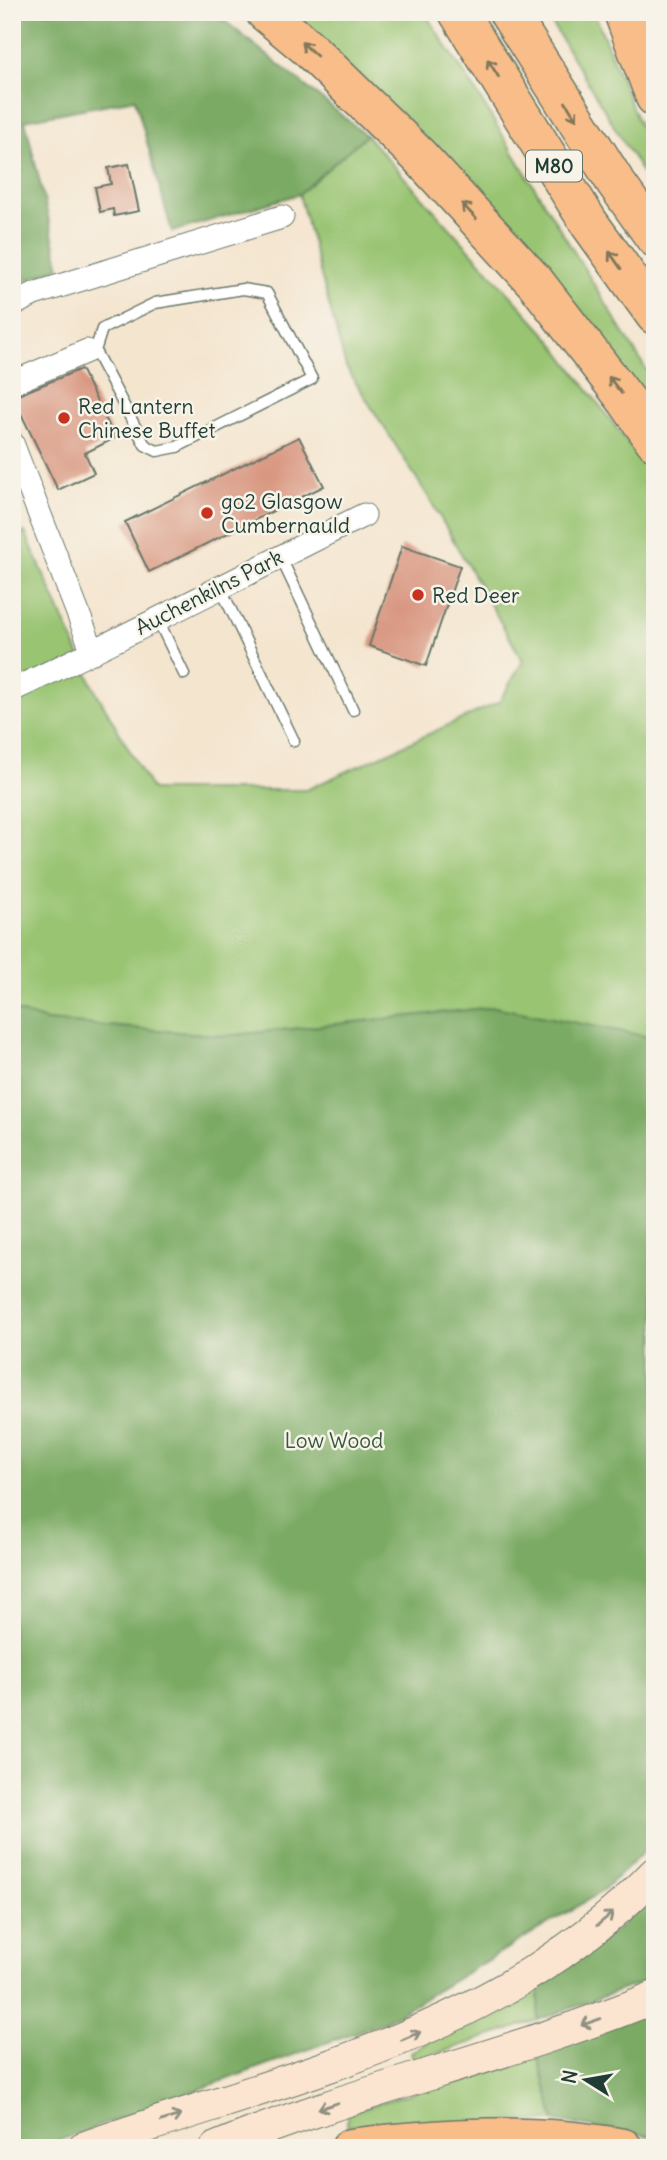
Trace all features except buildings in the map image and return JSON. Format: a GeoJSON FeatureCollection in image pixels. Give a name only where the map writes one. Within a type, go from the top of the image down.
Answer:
{"type":"FeatureCollection","features":[{"type":"Feature","properties":{"kind":"highway"},"geometry":{"type":"LineString","coordinates":[[265,12],[307,47],[419,156],[536,283],[655,441]]}},
{"type":"Feature","properties":{"kind":"highway","name":"M80"},"geometry":{"type":"LineString","coordinates":[[458,12],[589,223],[655,315]]}},
{"type":"Feature","properties":{"kind":"highway","name":"M80"},"geometry":{"type":"LineString","coordinates":[[508,12],[616,183],[655,237]]}},
{"type":"Feature","properties":{"kind":"highway"},"geometry":{"type":"LineString","coordinates":[[623,12],[655,97]]}},
{"type":"Feature","properties":{"kind":"highway"},"geometry":{"type":"LineString","coordinates":[[350,2148],[452,2139],[545,2138],[623,2148]]}},
{"type":"Feature","properties":{"kind":"main road"},"geometry":{"type":"LineString","coordinates":[[83,2148],[348,2061],[444,2022],[493,1995],[581,1938],[631,1898],[655,1873]]}},
{"type":"Feature","properties":{"kind":"main road"},"geometry":{"type":"LineString","coordinates":[[216,2148],[284,2120],[594,2022],[655,1997]]}},
{"type":"Feature","properties":{"kind":"street"},"geometry":{"type":"LineString","coordinates":[[12,305],[34,294],[282,218]]}},
{"type":"Feature","properties":{"kind":"street"},"geometry":{"type":"LineString","coordinates":[[12,383],[91,351]]}},
{"type":"Feature","properties":{"kind":"street"},"geometry":{"type":"LineString","coordinates":[[12,443],[93,652]]}},
{"type":"Feature","properties":{"kind":"street","name":"Auchenkilns Park"},"geometry":{"type":"LineString","coordinates":[[12,690],[364,515]]}},
{"type":"Feature","properties":{"kind":"lane"},"geometry":{"type":"LineString","coordinates":[[243,289],[267,293],[312,379],[177,446],[158,451],[145,445],[91,351],[102,329],[155,303],[243,289]]}},
{"type":"Feature","properties":{"kind":"lane"},"geometry":{"type":"LineString","coordinates":[[280,556],[353,710]]}},
{"type":"Feature","properties":{"kind":"lane"},"geometry":{"type":"LineString","coordinates":[[220,587],[295,741]]}},
{"type":"Feature","properties":{"kind":"lane"},"geometry":{"type":"LineString","coordinates":[[157,618],[184,674]]}},
{"type":"Feature","properties":{"kind":"green space"},"geometry":{"type":"Polygon","coordinates":[[[12,12],[214,12],[366,135],[299,194],[172,232],[135,99],[25,120],[60,267],[12,286],[12,12]]]}},
{"type":"Feature","properties":{"kind":"green space"},"geometry":{"type":"Polygon","coordinates":[[[284,12],[424,12],[470,82],[655,384],[655,428],[284,12]]]}},
{"type":"Feature","properties":{"kind":"green space"},"geometry":{"type":"Polygon","coordinates":[[[545,12],[594,12],[638,122],[655,156],[655,194],[545,12]]]}},
{"type":"Feature","properties":{"kind":"green space"},"geometry":{"type":"Polygon","coordinates":[[[366,135],[551,340],[655,480],[655,1038],[494,1007],[226,1036],[47,1021],[12,1010],[12,536],[25,532],[94,688],[152,790],[306,790],[499,702],[523,661],[429,498],[346,367],[299,194],[366,135]]]}},
{"type":"Feature","properties":{"kind":"green space","name":"Low Wood"},"geometry":{"type":"Polygon","coordinates":[[[494,1007],[655,1038],[655,1841],[601,1892],[386,2021],[39,2148],[12,2148],[12,1010],[47,1021],[226,1036],[494,1007]]]}},
{"type":"Feature","properties":{"kind":"green space"},"geometry":{"type":"Polygon","coordinates":[[[655,1894],[655,1978],[538,2020],[539,1979],[611,1935],[655,1894]]]}},
{"type":"Feature","properties":{"kind":"green space"},"geometry":{"type":"Polygon","coordinates":[[[539,1979],[538,2020],[414,2061],[411,2052],[539,1979]]]}},
{"type":"Feature","properties":{"kind":"green space"},"geometry":{"type":"Polygon","coordinates":[[[655,2009],[655,2137],[555,2121],[537,2054],[655,2009]]]}},
{"type":"Feature","properties":{"kind":"green space"},"geometry":{"type":"Polygon","coordinates":[[[537,2054],[555,2121],[347,2125],[347,2113],[537,2054]]]}},
{"type":"Feature","properties":{"kind":"place","name":"Red Lantern Chinese Buffet"},"geometry":{"type":"Point","coordinates":[64,418]}},
{"type":"Feature","properties":{"kind":"place","name":"go2 Glasgow Cumbernauld"},"geometry":{"type":"Point","coordinates":[207,513]}},
{"type":"Feature","properties":{"kind":"place","name":"Red Deer"},"geometry":{"type":"Point","coordinates":[418,595]}}]}
